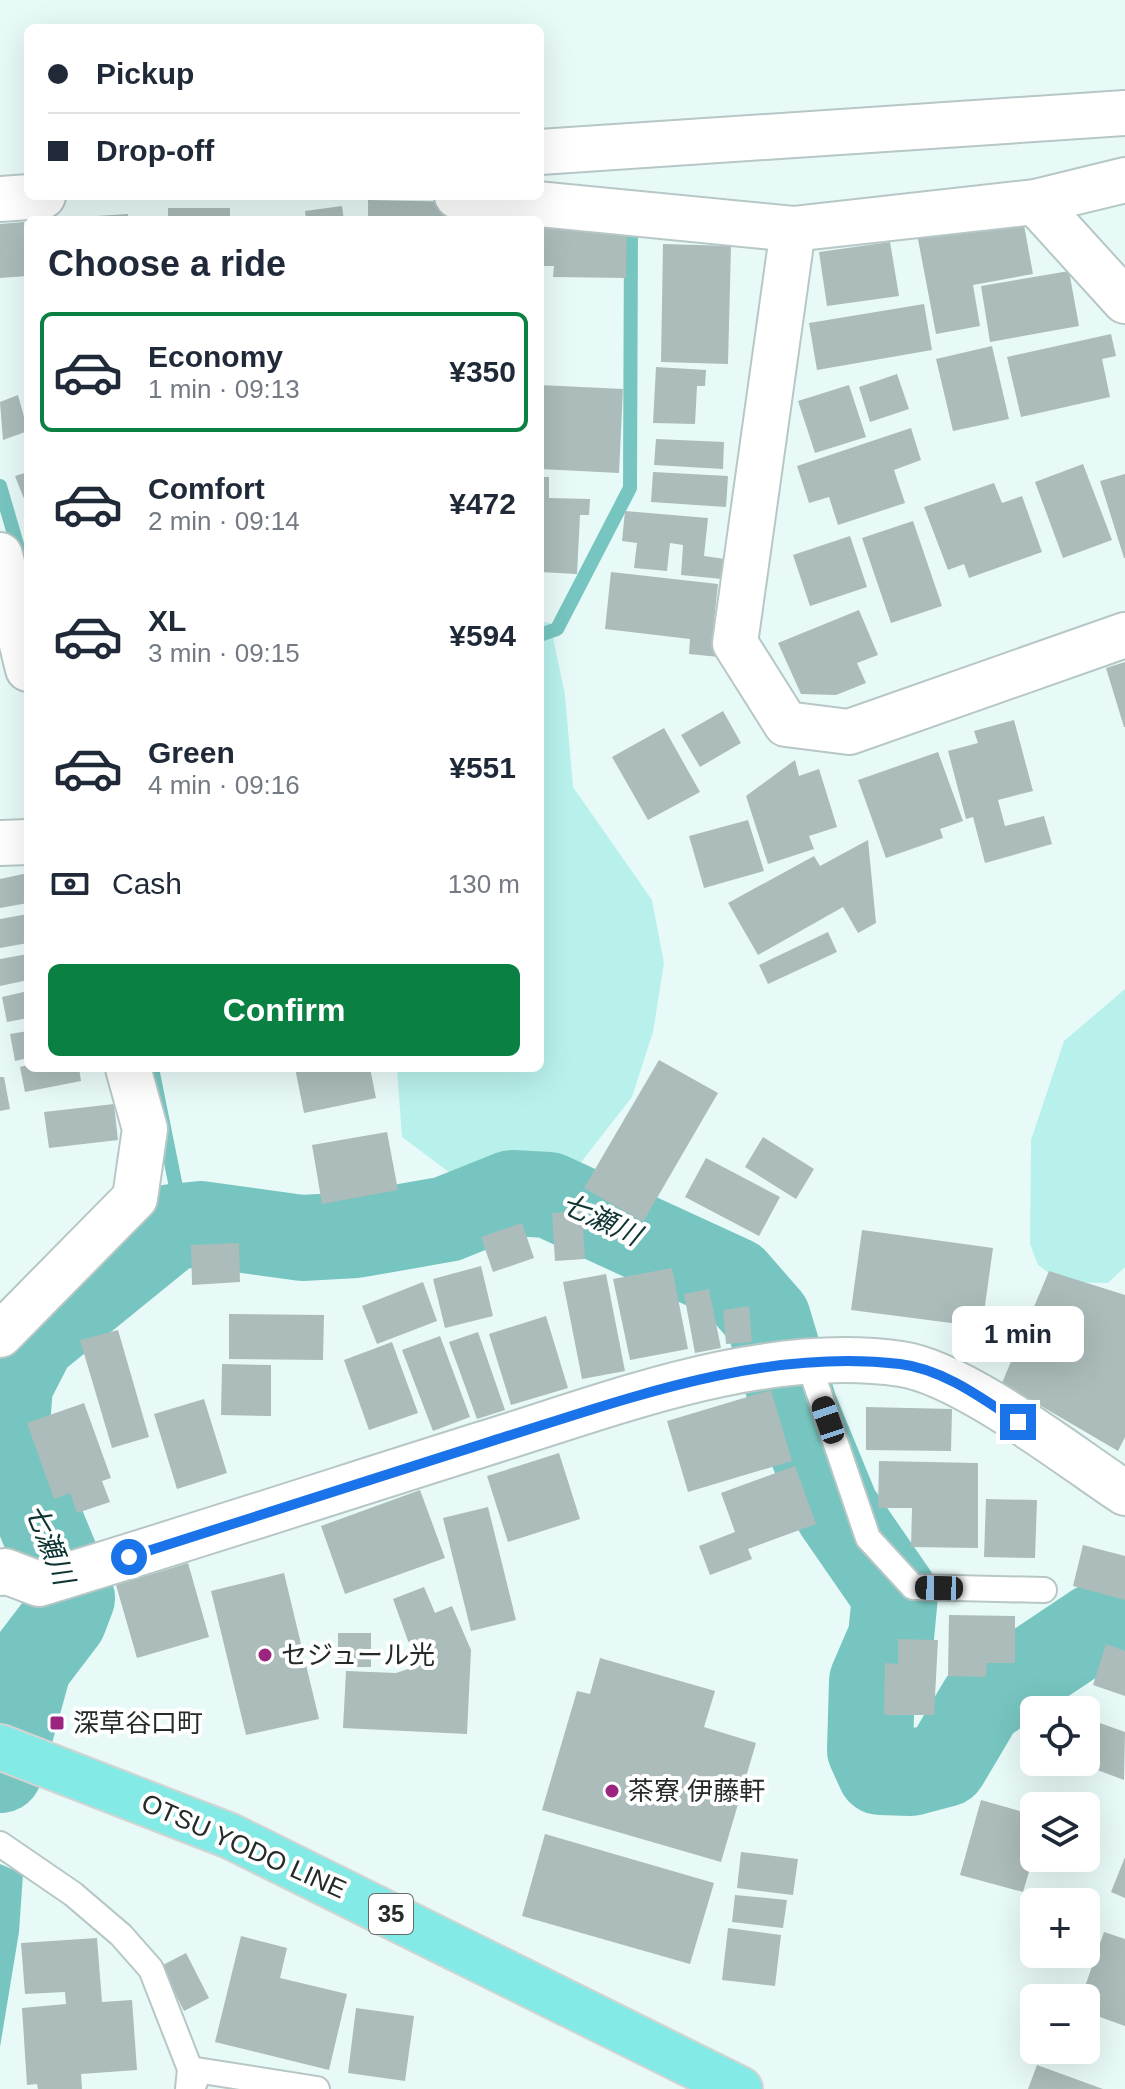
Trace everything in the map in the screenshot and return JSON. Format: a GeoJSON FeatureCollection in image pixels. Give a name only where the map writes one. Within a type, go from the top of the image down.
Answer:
{"type":"FeatureCollection","features":[{"type":"Feature","properties":{"kind":"main road","name":"OTSU YODO LINE"},"geometry":{"type":"LineString","coordinates":[[17,1753],[230,1836],[740,2089]]}},
{"type":"Feature","properties":{"kind":"street"},"geometry":{"type":"LineString","coordinates":[[544,152],[1125,113]]}},
{"type":"Feature","properties":{"kind":"street"},"geometry":{"type":"LineString","coordinates":[[498,200],[793,229],[1035,202],[1125,180]]}},
{"type":"Feature","properties":{"kind":"street"},"geometry":{"type":"LineString","coordinates":[[0,199],[24,197]]}},
{"type":"Feature","properties":{"kind":"street"},"geometry":{"type":"LineString","coordinates":[[1035,202],[1125,301]]}},
{"type":"Feature","properties":{"kind":"street"},"geometry":{"type":"LineString","coordinates":[[793,229],[735,643],[786,724],[849,732],[1125,635]]}},
{"type":"Feature","properties":{"kind":"street"},"geometry":{"type":"LineString","coordinates":[[10,588],[24,651]]}},
{"type":"Feature","properties":{"kind":"street"},"geometry":{"type":"LineString","coordinates":[[0,843],[24,842]]}},
{"type":"Feature","properties":{"kind":"street"},"geometry":{"type":"LineString","coordinates":[[0,1335],[135,1198],[145,1129],[129,1072]]}},
{"type":"Feature","properties":{"kind":"street"},"geometry":{"type":"LineString","coordinates":[[11,1566],[83,1571],[615,1403],[787,1363],[903,1364],[965,1387],[1125,1493]]}},
{"type":"Feature","properties":{"kind":"lane"},"geometry":{"type":"LineString","coordinates":[[787,1363],[868,1538],[913,1587],[1044,1590]]}},
{"type":"Feature","properties":{"kind":"lane"},"geometry":{"type":"LineString","coordinates":[[0,1844],[73,1894],[121,1935],[151,1969],[192,2082],[317,2089]]}},
{"type":"Feature","properties":{"kind":"shaded area"},"geometry":{"type":"Polygon","coordinates":[[[544,622],[550,623],[565,695],[573,787],[652,900],[664,963],[653,1032],[632,1097],[568,1179],[466,1185],[402,1137],[397,1072],[544,1072],[544,622]]]}},
{"type":"Feature","properties":{"kind":"shaded area"},"geometry":{"type":"Polygon","coordinates":[[[1125,989],[1125,1267],[1108,1283],[1061,1282],[1038,1265],[1030,1244],[1031,1140],[1064,1041],[1125,989]]]}},
{"type":"Feature","properties":{"kind":"shaded area"},"geometry":{"type":"Polygon","coordinates":[[[0,1864],[23,1874],[19,1932],[0,2047],[0,1864]]]}},
{"type":"Feature","properties":{"kind":"building"},"geometry":{"type":"Polygon","coordinates":[[[368,200],[463,202],[463,216],[368,216],[368,200]]]}},
{"type":"Feature","properties":{"kind":"building"},"geometry":{"type":"Polygon","coordinates":[[[342,206],[343,216],[306,216],[305,211],[342,206]]]}},
{"type":"Feature","properties":{"kind":"building"},"geometry":{"type":"Polygon","coordinates":[[[168,208],[230,208],[230,216],[168,216],[168,208]]]}},
{"type":"Feature","properties":{"kind":"building"},"geometry":{"type":"Polygon","coordinates":[[[1022,214],[1033,274],[973,285],[980,326],[936,334],[917,234],[1022,214]]]}},
{"type":"Feature","properties":{"kind":"building"},"geometry":{"type":"Polygon","coordinates":[[[544,219],[627,221],[626,278],[553,277],[554,266],[544,266],[544,219]]]}},
{"type":"Feature","properties":{"kind":"building"},"geometry":{"type":"Polygon","coordinates":[[[24,222],[24,276],[0,278],[0,224],[24,222]]]}},
{"type":"Feature","properties":{"kind":"building"},"geometry":{"type":"Polygon","coordinates":[[[890,242],[899,296],[827,306],[819,252],[890,242]]]}},
{"type":"Feature","properties":{"kind":"building"},"geometry":{"type":"Polygon","coordinates":[[[663,244],[731,246],[728,364],[661,362],[663,244]]]}},
{"type":"Feature","properties":{"kind":"building"},"geometry":{"type":"Polygon","coordinates":[[[1069,271],[1079,326],[990,342],[981,286],[1069,271]]]}},
{"type":"Feature","properties":{"kind":"building"},"geometry":{"type":"Polygon","coordinates":[[[924,304],[932,350],[817,370],[809,323],[924,304]]]}},
{"type":"Feature","properties":{"kind":"building"},"geometry":{"type":"Polygon","coordinates":[[[1111,334],[1116,356],[1102,359],[1110,397],[1021,417],[1007,357],[1111,334]]]}},
{"type":"Feature","properties":{"kind":"building"},"geometry":{"type":"Polygon","coordinates":[[[992,346],[1009,419],[953,431],[936,359],[992,346]]]}},
{"type":"Feature","properties":{"kind":"building"},"geometry":{"type":"Polygon","coordinates":[[[656,367],[706,370],[705,386],[697,386],[695,424],[653,423],[656,367]]]}},
{"type":"Feature","properties":{"kind":"building"},"geometry":{"type":"Polygon","coordinates":[[[897,374],[909,409],[870,422],[859,387],[897,374]]]}},
{"type":"Feature","properties":{"kind":"building"},"geometry":{"type":"Polygon","coordinates":[[[544,385],[623,389],[619,473],[544,469],[544,385]]]}},
{"type":"Feature","properties":{"kind":"building"},"geometry":{"type":"Polygon","coordinates":[[[849,385],[866,437],[815,453],[798,401],[849,385]]]}},
{"type":"Feature","properties":{"kind":"building"},"geometry":{"type":"Polygon","coordinates":[[[18,395],[24,417],[24,432],[3,440],[0,402],[18,395]]]}},
{"type":"Feature","properties":{"kind":"building"},"geometry":{"type":"Polygon","coordinates":[[[911,428],[921,460],[894,470],[905,503],[838,525],[829,497],[809,503],[797,466],[911,428]]]}},
{"type":"Feature","properties":{"kind":"building"},"geometry":{"type":"Polygon","coordinates":[[[656,439],[724,442],[723,469],[654,465],[656,439]]]}},
{"type":"Feature","properties":{"kind":"building"},"geometry":{"type":"Polygon","coordinates":[[[1083,464],[1112,540],[1063,558],[1035,482],[1083,464]]]}},
{"type":"Feature","properties":{"kind":"building"},"geometry":{"type":"Polygon","coordinates":[[[653,472],[728,476],[726,507],[651,502],[653,472]]]}},
{"type":"Feature","properties":{"kind":"building"},"geometry":{"type":"Polygon","coordinates":[[[24,473],[24,499],[15,476],[24,473]]]}},
{"type":"Feature","properties":{"kind":"building"},"geometry":{"type":"Polygon","coordinates":[[[1125,474],[1125,558],[1124,558],[1100,481],[1125,474]]]}},
{"type":"Feature","properties":{"kind":"building"},"geometry":{"type":"Polygon","coordinates":[[[544,477],[549,477],[549,498],[590,499],[589,515],[580,515],[577,574],[544,572],[544,477]]]}},
{"type":"Feature","properties":{"kind":"building"},"geometry":{"type":"Polygon","coordinates":[[[994,483],[1002,503],[1022,496],[1042,552],[969,578],[964,564],[948,570],[924,507],[994,483]]]}},
{"type":"Feature","properties":{"kind":"building"},"geometry":{"type":"Polygon","coordinates":[[[625,511],[708,518],[704,556],[725,559],[722,579],[681,575],[683,545],[670,543],[667,571],[634,568],[637,543],[622,541],[625,511]]]}},
{"type":"Feature","properties":{"kind":"building"},"geometry":{"type":"Polygon","coordinates":[[[913,521],[942,606],[891,623],[862,538],[913,521]]]}},
{"type":"Feature","properties":{"kind":"building"},"geometry":{"type":"Polygon","coordinates":[[[850,536],[867,587],[810,606],[793,555],[850,536]]]}},
{"type":"Feature","properties":{"kind":"building"},"geometry":{"type":"Polygon","coordinates":[[[611,572],[718,584],[713,631],[722,632],[719,657],[689,654],[690,639],[605,629],[611,572]]]}},
{"type":"Feature","properties":{"kind":"building"},"geometry":{"type":"Polygon","coordinates":[[[859,610],[878,655],[857,663],[866,683],[836,695],[801,694],[778,643],[859,610]]]}},
{"type":"Feature","properties":{"kind":"building"},"geometry":{"type":"Polygon","coordinates":[[[1125,662],[1125,727],[1124,727],[1106,668],[1125,662]]]}},
{"type":"Feature","properties":{"kind":"building"},"geometry":{"type":"Polygon","coordinates":[[[723,711],[741,743],[700,767],[681,735],[723,711]]]}},
{"type":"Feature","properties":{"kind":"building"},"geometry":{"type":"Polygon","coordinates":[[[1014,720],[1033,791],[998,800],[1005,826],[1044,816],[1052,844],[985,863],[973,817],[966,819],[948,751],[978,743],[974,731],[1014,720]]]}},
{"type":"Feature","properties":{"kind":"building"},"geometry":{"type":"Polygon","coordinates":[[[664,728],[700,792],[648,820],[612,757],[664,728]]]}},
{"type":"Feature","properties":{"kind":"building"},"geometry":{"type":"Polygon","coordinates":[[[938,752],[963,821],[940,829],[943,838],[886,858],[858,780],[938,752]]]}},
{"type":"Feature","properties":{"kind":"building"},"geometry":{"type":"Polygon","coordinates":[[[795,760],[799,776],[819,769],[837,827],[809,836],[814,849],[768,864],[746,796],[795,760]]]}},
{"type":"Feature","properties":{"kind":"building"},"geometry":{"type":"Polygon","coordinates":[[[748,820],[764,871],[704,888],[689,836],[748,820]]]}},
{"type":"Feature","properties":{"kind":"building"},"geometry":{"type":"Polygon","coordinates":[[[868,840],[876,923],[858,933],[843,907],[758,955],[728,903],[814,856],[820,866],[868,840]]]}},
{"type":"Feature","properties":{"kind":"building"},"geometry":{"type":"Polygon","coordinates":[[[24,874],[24,904],[0,908],[0,879],[24,874]]]}},
{"type":"Feature","properties":{"kind":"building"},"geometry":{"type":"Polygon","coordinates":[[[24,915],[24,944],[0,948],[0,919],[24,915]]]}},
{"type":"Feature","properties":{"kind":"building"},"geometry":{"type":"Polygon","coordinates":[[[828,932],[837,952],[768,984],[759,965],[828,932]]]}},
{"type":"Feature","properties":{"kind":"building"},"geometry":{"type":"Polygon","coordinates":[[[24,955],[24,981],[0,986],[0,959],[24,955]]]}},
{"type":"Feature","properties":{"kind":"building"},"geometry":{"type":"Polygon","coordinates":[[[24,992],[24,1019],[7,1022],[2,997],[24,992]]]}},
{"type":"Feature","properties":{"kind":"building"},"geometry":{"type":"Polygon","coordinates":[[[24,1032],[24,1059],[15,1061],[10,1034],[24,1032]]]}},
{"type":"Feature","properties":{"kind":"building"},"geometry":{"type":"Polygon","coordinates":[[[659,1060],[718,1093],[643,1222],[584,1188],[659,1060]]]}},
{"type":"Feature","properties":{"kind":"building"},"geometry":{"type":"Polygon","coordinates":[[[24,1066],[24,1072],[80,1072],[81,1081],[25,1092],[20,1067],[24,1066]]]}},
{"type":"Feature","properties":{"kind":"building"},"geometry":{"type":"Polygon","coordinates":[[[296,1072],[371,1072],[376,1098],[304,1113],[296,1072]]]}},
{"type":"Feature","properties":{"kind":"building"},"geometry":{"type":"Polygon","coordinates":[[[0,1077],[4,1077],[10,1109],[0,1111],[0,1077]]]}},
{"type":"Feature","properties":{"kind":"building"},"geometry":{"type":"Polygon","coordinates":[[[114,1104],[118,1140],[49,1148],[44,1112],[114,1104]]]}},
{"type":"Feature","properties":{"kind":"building"},"geometry":{"type":"Polygon","coordinates":[[[387,1132],[398,1190],[322,1204],[312,1145],[387,1132]]]}},
{"type":"Feature","properties":{"kind":"building"},"geometry":{"type":"Polygon","coordinates":[[[763,1137],[814,1169],[796,1199],[745,1167],[763,1137]]]}},
{"type":"Feature","properties":{"kind":"building"},"geometry":{"type":"Polygon","coordinates":[[[706,1158],[780,1197],[759,1236],[685,1197],[706,1158]]]}},
{"type":"Feature","properties":{"kind":"building"},"geometry":{"type":"Polygon","coordinates":[[[582,1211],[585,1259],[555,1261],[552,1213],[582,1211]]]}},
{"type":"Feature","properties":{"kind":"building"},"geometry":{"type":"Polygon","coordinates":[[[522,1223],[534,1258],[493,1272],[481,1237],[522,1223]]]}},
{"type":"Feature","properties":{"kind":"building"},"geometry":{"type":"Polygon","coordinates":[[[862,1230],[993,1248],[982,1327],[851,1310],[862,1230]]]}},
{"type":"Feature","properties":{"kind":"building"},"geometry":{"type":"Polygon","coordinates":[[[239,1243],[240,1282],[192,1285],[191,1245],[239,1243]]]}},
{"type":"Feature","properties":{"kind":"building"},"geometry":{"type":"Polygon","coordinates":[[[481,1266],[493,1316],[445,1328],[433,1279],[481,1266]]]}},
{"type":"Feature","properties":{"kind":"building"},"geometry":{"type":"Polygon","coordinates":[[[672,1268],[688,1349],[630,1360],[613,1279],[672,1268]]]}},
{"type":"Feature","properties":{"kind":"building"},"geometry":{"type":"Polygon","coordinates":[[[1049,1271],[1125,1295],[1125,1437],[1118,1451],[1002,1383],[1049,1271]]]}},
{"type":"Feature","properties":{"kind":"building"},"geometry":{"type":"Polygon","coordinates":[[[606,1274],[625,1371],[582,1379],[563,1282],[606,1274]]]}},
{"type":"Feature","properties":{"kind":"building"},"geometry":{"type":"Polygon","coordinates":[[[423,1282],[437,1321],[377,1344],[362,1306],[423,1282]]]}},
{"type":"Feature","properties":{"kind":"building"},"geometry":{"type":"Polygon","coordinates":[[[709,1289],[721,1348],[695,1353],[684,1294],[709,1289]]]}},
{"type":"Feature","properties":{"kind":"building"},"geometry":{"type":"Polygon","coordinates":[[[749,1306],[752,1342],[726,1344],[723,1310],[749,1306]]]}},
{"type":"Feature","properties":{"kind":"building"},"geometry":{"type":"Polygon","coordinates":[[[229,1314],[324,1315],[323,1360],[229,1359],[229,1314]]]}},
{"type":"Feature","properties":{"kind":"building"},"geometry":{"type":"Polygon","coordinates":[[[546,1316],[568,1388],[511,1405],[489,1334],[546,1316]]]}},
{"type":"Feature","properties":{"kind":"building"},"geometry":{"type":"Polygon","coordinates":[[[118,1330],[149,1437],[112,1448],[80,1340],[118,1330]]]}},
{"type":"Feature","properties":{"kind":"building"},"geometry":{"type":"Polygon","coordinates":[[[478,1332],[505,1410],[477,1419],[449,1342],[478,1332]]]}},
{"type":"Feature","properties":{"kind":"building"},"geometry":{"type":"Polygon","coordinates":[[[440,1336],[470,1417],[433,1431],[402,1350],[440,1336]]]}},
{"type":"Feature","properties":{"kind":"building"},"geometry":{"type":"Polygon","coordinates":[[[392,1342],[418,1413],[369,1430],[344,1360],[392,1342]]]}},
{"type":"Feature","properties":{"kind":"building"},"geometry":{"type":"Polygon","coordinates":[[[222,1364],[271,1365],[271,1416],[221,1415],[222,1364]]]}},
{"type":"Feature","properties":{"kind":"building"},"geometry":{"type":"Polygon","coordinates":[[[771,1390],[792,1461],[688,1492],[667,1421],[771,1390]]]}},
{"type":"Feature","properties":{"kind":"building"},"geometry":{"type":"Polygon","coordinates":[[[204,1399],[227,1473],[177,1489],[154,1414],[204,1399]]]}},
{"type":"Feature","properties":{"kind":"building"},"geometry":{"type":"Polygon","coordinates":[[[84,1403],[111,1478],[102,1481],[110,1502],[77,1513],[70,1493],[54,1499],[27,1423],[84,1403]]]}},
{"type":"Feature","properties":{"kind":"building"},"geometry":{"type":"Polygon","coordinates":[[[866,1407],[952,1409],[951,1451],[866,1450],[866,1407]]]}},
{"type":"Feature","properties":{"kind":"building"},"geometry":{"type":"Polygon","coordinates":[[[559,1453],[580,1519],[508,1542],[487,1476],[559,1453]]]}},
{"type":"Feature","properties":{"kind":"building"},"geometry":{"type":"Polygon","coordinates":[[[879,1461],[978,1463],[978,1548],[911,1547],[912,1508],[878,1508],[879,1461]]]}},
{"type":"Feature","properties":{"kind":"building"},"geometry":{"type":"Polygon","coordinates":[[[795,1466],[816,1524],[748,1549],[752,1559],[710,1575],[699,1546],[735,1532],[721,1493],[795,1466]]]}},
{"type":"Feature","properties":{"kind":"building"},"geometry":{"type":"Polygon","coordinates":[[[420,1490],[445,1558],[345,1594],[321,1526],[420,1490]]]}},
{"type":"Feature","properties":{"kind":"building"},"geometry":{"type":"Polygon","coordinates":[[[986,1499],[1037,1500],[1035,1558],[984,1557],[986,1499]]]}},
{"type":"Feature","properties":{"kind":"building"},"geometry":{"type":"Polygon","coordinates":[[[488,1507],[516,1620],[471,1631],[443,1518],[488,1507]]]}},
{"type":"Feature","properties":{"kind":"building"},"geometry":{"type":"Polygon","coordinates":[[[1083,1545],[1125,1556],[1125,1600],[1073,1586],[1083,1545]]]}},
{"type":"Feature","properties":{"kind":"building"},"geometry":{"type":"Polygon","coordinates":[[[188,1563],[209,1637],[137,1658],[116,1585],[188,1563]]]}},
{"type":"Feature","properties":{"kind":"building","name":"セジュール光"},"geometry":{"type":"Polygon","coordinates":[[[284,1573],[319,1719],[246,1735],[211,1591],[284,1573]]]}},
{"type":"Feature","properties":{"kind":"building"},"geometry":{"type":"Polygon","coordinates":[[[424,1587],[435,1613],[452,1606],[471,1650],[467,1734],[343,1728],[346,1671],[396,1673],[417,1666],[393,1599],[424,1587]]]}},
{"type":"Feature","properties":{"kind":"building"},"geometry":{"type":"Polygon","coordinates":[[[949,1615],[1015,1616],[1015,1663],[987,1663],[986,1677],[948,1676],[949,1615]]]}},
{"type":"Feature","properties":{"kind":"building"},"geometry":{"type":"Polygon","coordinates":[[[338,1633],[371,1633],[371,1667],[338,1667],[338,1633]]]}},
{"type":"Feature","properties":{"kind":"building"},"geometry":{"type":"Polygon","coordinates":[[[898,1639],[938,1640],[934,1715],[884,1715],[885,1663],[898,1664],[898,1639]]]}},
{"type":"Feature","properties":{"kind":"building"},"geometry":{"type":"Polygon","coordinates":[[[1106,1644],[1125,1651],[1125,1696],[1093,1685],[1106,1644]]]}},
{"type":"Feature","properties":{"kind":"building"},"geometry":{"type":"Polygon","coordinates":[[[600,1658],[715,1691],[704,1727],[756,1743],[721,1862],[542,1810],[577,1691],[590,1694],[600,1658]]]}},
{"type":"Feature","properties":{"kind":"building"},"geometry":{"type":"Polygon","coordinates":[[[1100,1723],[1125,1732],[1124,1780],[1100,1771],[1100,1723]]]}},
{"type":"Feature","properties":{"kind":"building"},"geometry":{"type":"Polygon","coordinates":[[[981,1800],[1020,1811],[1020,1872],[1029,1872],[1024,1888],[1020,1888],[1020,1891],[960,1875],[981,1800]]]}},
{"type":"Feature","properties":{"kind":"building"},"geometry":{"type":"Polygon","coordinates":[[[545,1834],[714,1883],[690,1964],[522,1916],[545,1834]]]}},
{"type":"Feature","properties":{"kind":"building"},"geometry":{"type":"Polygon","coordinates":[[[741,1852],[798,1859],[793,1895],[737,1888],[741,1852]]]}},
{"type":"Feature","properties":{"kind":"building"},"geometry":{"type":"Polygon","coordinates":[[[1125,1857],[1125,1898],[1111,1892],[1125,1857]]]}},
{"type":"Feature","properties":{"kind":"building"},"geometry":{"type":"Polygon","coordinates":[[[735,1895],[787,1900],[783,1928],[732,1922],[735,1895]]]}},
{"type":"Feature","properties":{"kind":"building"},"geometry":{"type":"Polygon","coordinates":[[[728,1928],[781,1935],[775,1986],[722,1980],[728,1928]]]}},
{"type":"Feature","properties":{"kind":"building"},"geometry":{"type":"Polygon","coordinates":[[[1104,1932],[1125,1939],[1125,2026],[1100,2017],[1100,1984],[1086,1984],[1091,1968],[1100,1968],[1100,1943],[1104,1932]]]}},
{"type":"Feature","properties":{"kind":"building"},"geometry":{"type":"Polygon","coordinates":[[[241,1936],[287,1948],[280,1978],[347,1994],[329,2070],[215,2042],[241,1936]]]}},
{"type":"Feature","properties":{"kind":"building"},"geometry":{"type":"Polygon","coordinates":[[[97,1938],[102,2002],[132,2000],[137,2070],[81,2074],[82,2089],[38,2089],[37,2084],[27,2085],[22,2008],[66,2004],[65,1992],[25,1994],[21,1943],[97,1938]]]}},
{"type":"Feature","properties":{"kind":"building"},"geometry":{"type":"Polygon","coordinates":[[[186,1953],[209,1998],[184,2011],[161,1966],[186,1953]]]}},
{"type":"Feature","properties":{"kind":"building"},"geometry":{"type":"Polygon","coordinates":[[[356,2008],[414,2016],[405,2081],[348,2073],[356,2008]]]}},
{"type":"Feature","properties":{"kind":"building"},"geometry":{"type":"Polygon","coordinates":[[[1037,2065],[1103,2089],[1028,2089],[1037,2065]]]}},
{"type":"Feature","properties":{"kind":"waterway"},"geometry":{"type":"LineString","coordinates":[[544,634],[557,629],[630,488],[631,229]]}},
{"type":"Feature","properties":{"kind":"waterway"},"geometry":{"type":"LineString","coordinates":[[0,486],[21,558]]}},
{"type":"Feature","properties":{"kind":"waterway"},"geometry":{"type":"LineString","coordinates":[[153,1072],[180,1207],[172,1227]]}},
{"type":"Feature","properties":{"kind":"waterway","name":"七瀬川"},"geometry":{"type":"LineString","coordinates":[[0,1770],[29,1665],[64,1619],[72,1598],[6,1438],[10,1385],[33,1340],[172,1227],[201,1224],[302,1238],[356,1235],[447,1219],[512,1193],[549,1195],[734,1280],[768,1319],[795,1409],[837,1511],[895,1595],[891,1637],[872,1681],[870,1750],[880,1772],[911,1773],[945,1764],[981,1703],[1096,1626],[1125,1621]]}},
{"type":"Feature","properties":{"kind":"place","name":"セジュール光"},"geometry":{"type":"Point","coordinates":[265,1655]}},
{"type":"Feature","properties":{"kind":"place","name":"深草谷口町"},"geometry":{"type":"Point","coordinates":[57,1723]}},
{"type":"Feature","properties":{"kind":"place","name":"茶寮 伊藤軒"},"geometry":{"type":"Point","coordinates":[612,1791]}},
{"type":"Feature","properties":{"kind":"route"},"geometry":{"type":"LineString","coordinates":[[129,1557],[615,1403],[760,1366],[808,1361],[903,1364],[965,1387],[1018,1422]]}}]}
